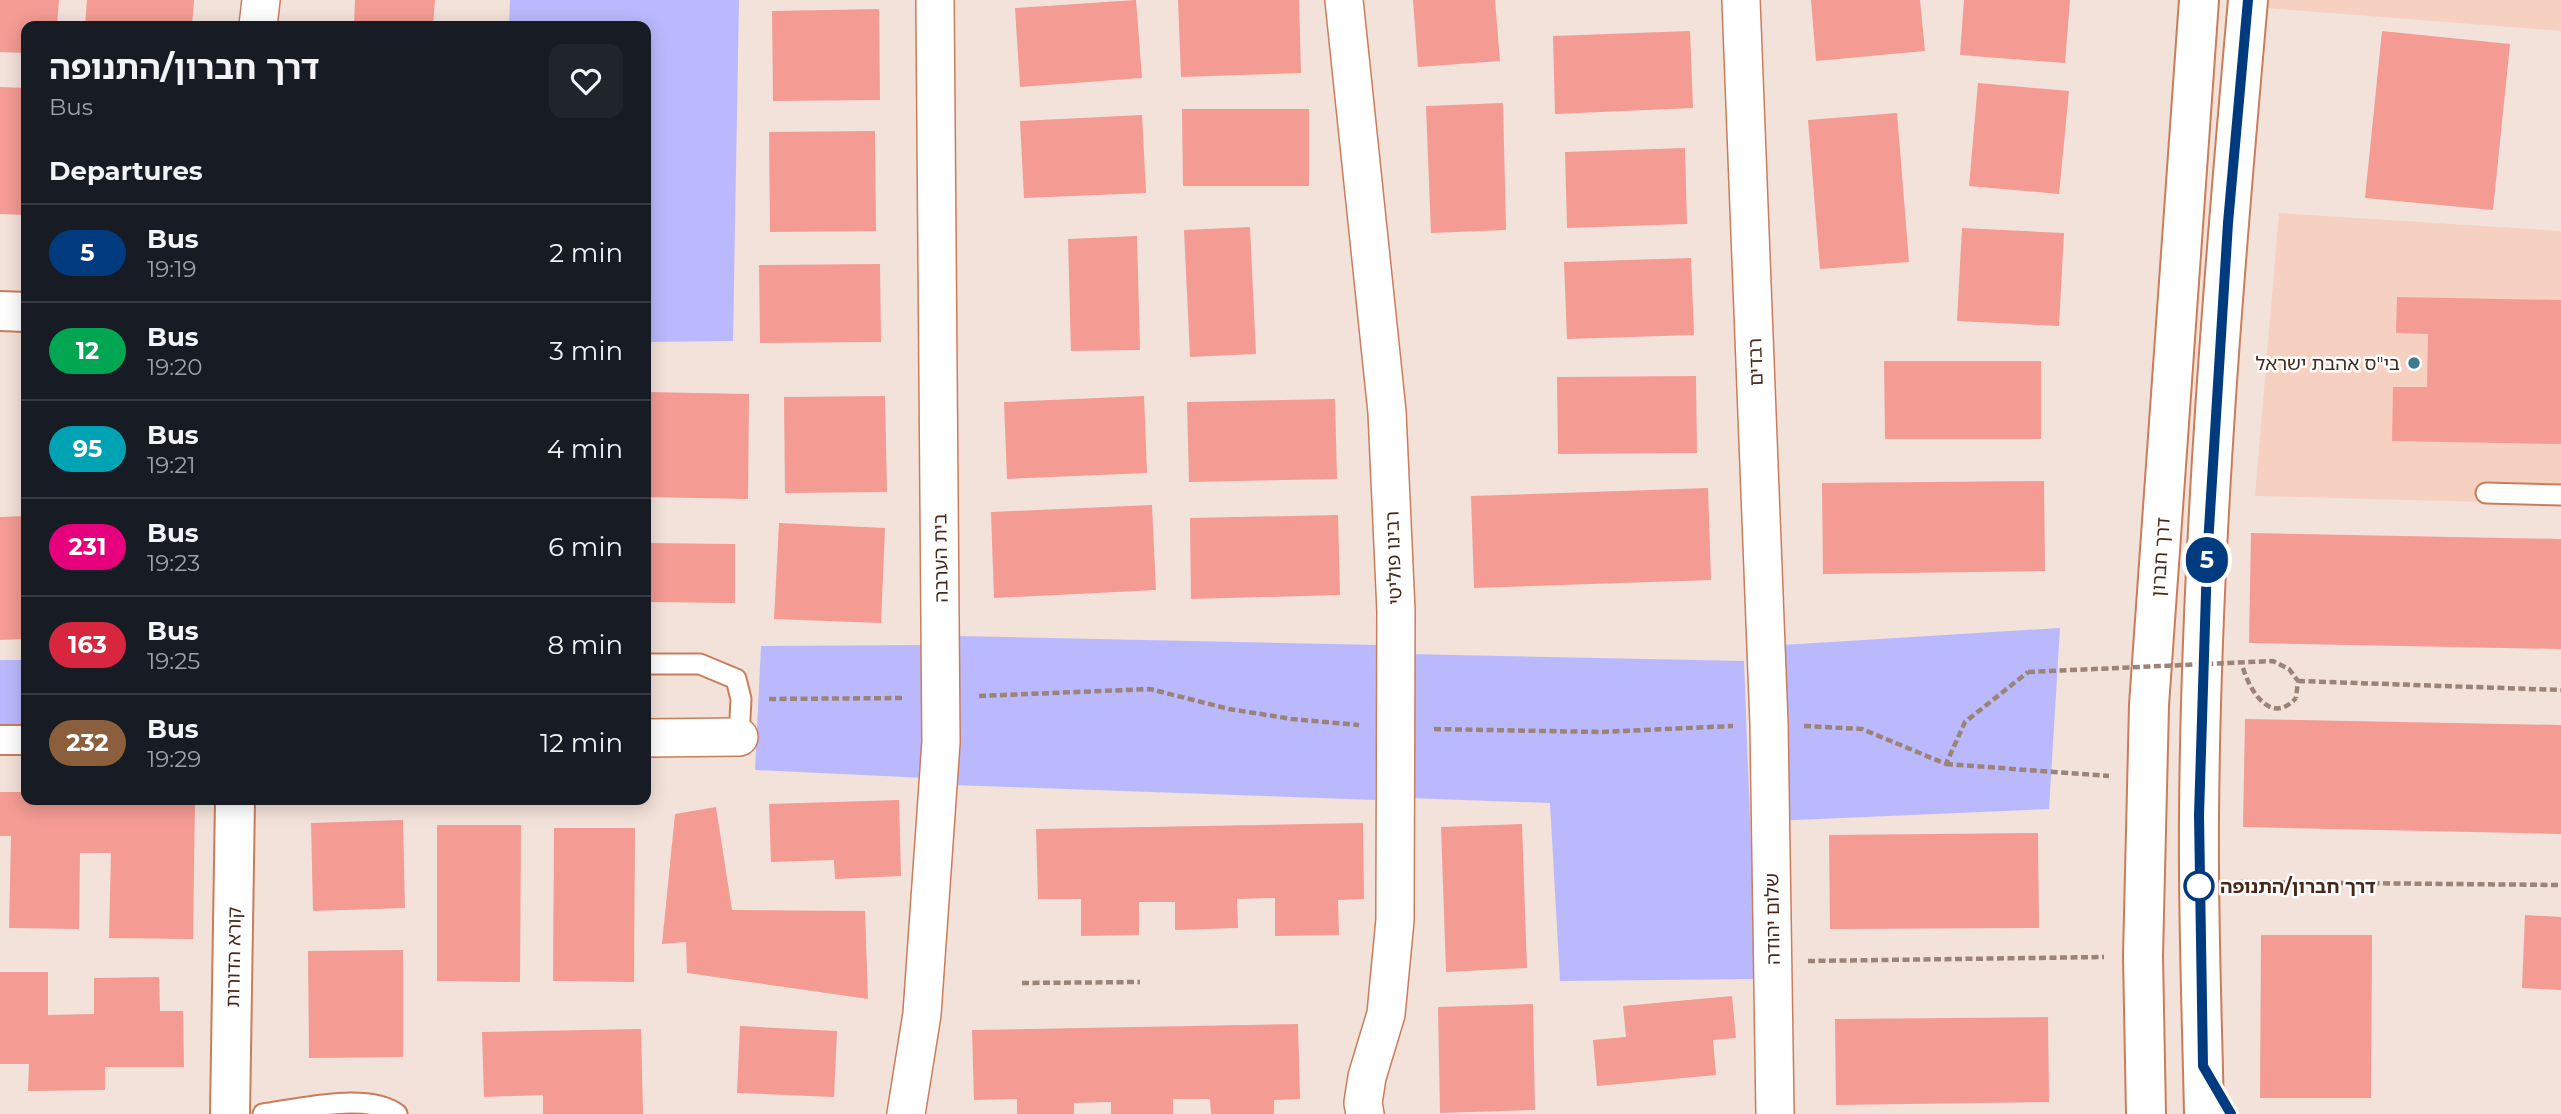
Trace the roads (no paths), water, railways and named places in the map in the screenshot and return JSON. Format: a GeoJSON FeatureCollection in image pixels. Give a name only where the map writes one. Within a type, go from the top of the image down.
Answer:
{"type":"FeatureCollection","features":[{"type":"Feature","properties":{"kind":"main road","name":"דרך חברון"},"geometry":{"type":"LineString","coordinates":[[2146,1114],[2143,956],[2146,779],[2199,0]]}},
{"type":"Feature","properties":{"kind":"main road"},"geometry":{"type":"LineString","coordinates":[[2204,1114],[2199,882],[2207,561],[2228,223],[2248,0]]}},
{"type":"Feature","properties":{"kind":"main road"},"geometry":{"type":"LineString","coordinates":[[0,312],[21,312]]}},
{"type":"Feature","properties":{"kind":"main road","name":"קורא הדורות"},"geometry":{"type":"LineString","coordinates":[[230,1114],[235,805]]}},
{"type":"Feature","properties":{"kind":"main road"},"geometry":{"type":"LineString","coordinates":[[2203,1066],[2231,1114]]}},
{"type":"Feature","properties":{"kind":"street"},"geometry":{"type":"LineString","coordinates":[[259,21],[261,0]]}},
{"type":"Feature","properties":{"kind":"street","name":"בית הערבה"},"geometry":{"type":"LineString","coordinates":[[906,1114],[922,1014],[941,742],[935,0]]}},
{"type":"Feature","properties":{"kind":"street","name":"רבינו פוליטי"},"geometry":{"type":"LineString","coordinates":[[1344,0],[1387,412],[1396,611],[1395,920],[1386,1014],[1367,1077],[1363,1103],[1365,1114]]}},
{"type":"Feature","properties":{"kind":"street","name":"רבדים"},"geometry":{"type":"LineString","coordinates":[[1741,0],[1769,724]]}},
{"type":"Feature","properties":{"kind":"street","name":"שלום יהודה"},"geometry":{"type":"LineString","coordinates":[[1769,724],[1775,1114]]}},
{"type":"Feature","properties":{"kind":"street"},"geometry":{"type":"LineString","coordinates":[[651,737],[739,737]]}},
{"type":"Feature","properties":{"kind":"street"},"geometry":{"type":"LineString","coordinates":[[0,740],[21,740]]}},
{"type":"Feature","properties":{"kind":"lane"},"geometry":{"type":"LineString","coordinates":[[2486,493],[2561,495]]}},
{"type":"Feature","properties":{"kind":"lane"},"geometry":{"type":"LineString","coordinates":[[651,664],[700,664],[736,678],[741,699],[739,737]]}},
{"type":"Feature","properties":{"kind":"lane"},"geometry":{"type":"LineString","coordinates":[[263,1114],[334,1104],[387,1107],[397,1114]]}},
{"type":"Feature","properties":{"kind":"place","name":"בי\"ס אהבת ישראל"},"geometry":{"type":"Point","coordinates":[2414,363]}},
{"type":"Feature","properties":{"kind":"place","name":"דרך חברון/התנופה"},"geometry":{"type":"Point","coordinates":[2199,886]}}]}
